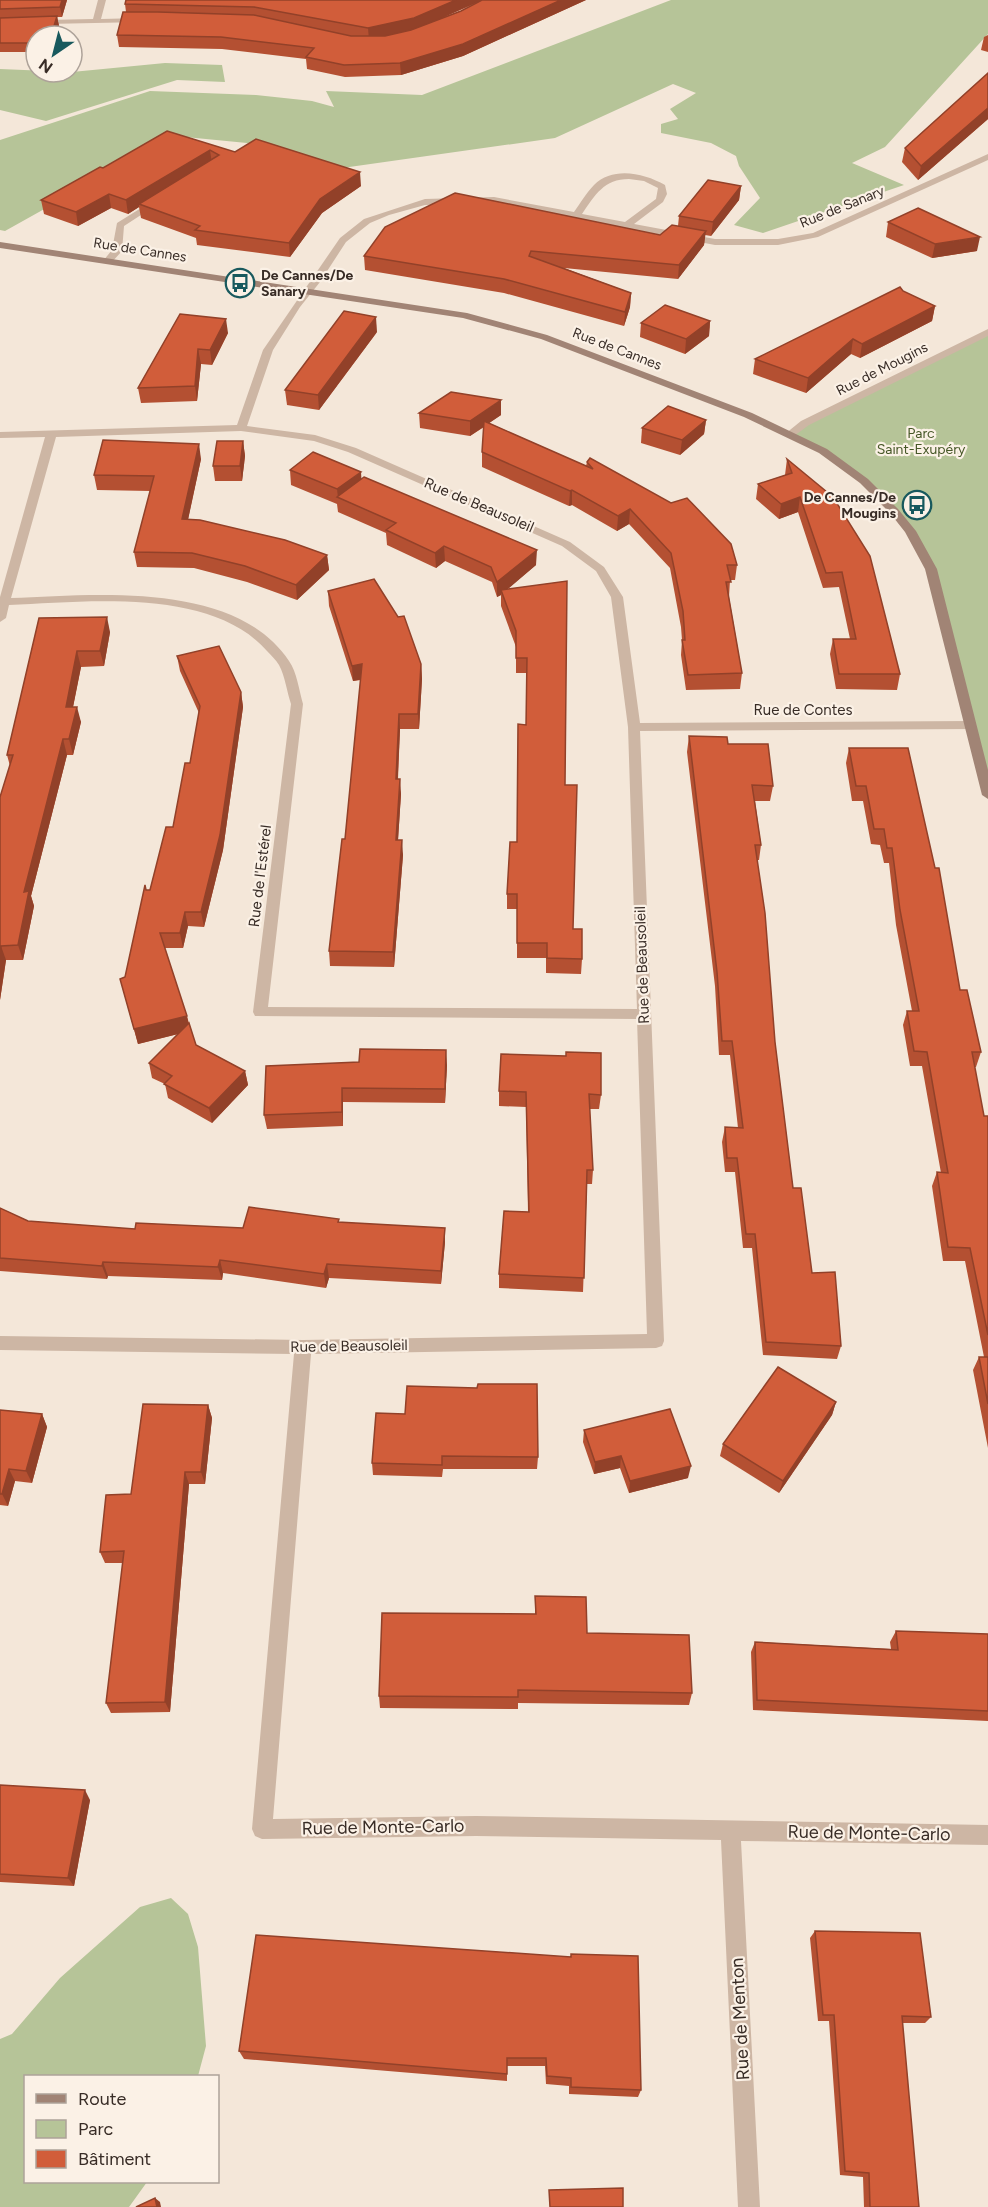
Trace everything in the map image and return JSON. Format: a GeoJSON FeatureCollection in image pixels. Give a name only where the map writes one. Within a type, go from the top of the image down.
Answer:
{"type":"FeatureCollection","features":[{"type":"Feature","properties":{"kind":"street"},"geometry":{"type":"LineString","coordinates":[[96,21],[102,0]]}},
{"type":"Feature","properties":{"kind":"street"},"geometry":{"type":"LineString","coordinates":[[0,23],[147,20]]}},
{"type":"Feature","properties":{"kind":"street","name":"Rue de Sanary"},"geometry":{"type":"LineString","coordinates":[[242,428],[268,350],[343,240],[367,220],[405,207],[449,200],[494,200],[715,242],[757,243],[797,239],[824,231],[988,157]]}},
{"type":"Feature","properties":{"kind":"street"},"geometry":{"type":"LineString","coordinates":[[577,214],[598,186],[606,180],[618,177],[643,178],[662,187],[663,194],[660,200],[627,225]]}},
{"type":"Feature","properties":{"kind":"street"},"geometry":{"type":"LineString","coordinates":[[108,261],[117,251],[120,225],[167,196]]}},
{"type":"Feature","properties":{"kind":"street","name":"Rue de Cannes"},"geometry":{"type":"LineString","coordinates":[[0,245],[427,308],[511,327],[727,406],[823,451],[864,481],[894,511],[916,540],[931,568],[988,795]]}},
{"type":"Feature","properties":{"kind":"street","name":"Rue de Mougins"},"geometry":{"type":"LineString","coordinates":[[790,434],[805,423],[988,332]]}},
{"type":"Feature","properties":{"kind":"street","name":"Rue de Beausoleil"},"geometry":{"type":"LineString","coordinates":[[0,435],[242,428],[294,434],[352,450],[545,533],[586,557],[611,583],[616,597],[634,727],[656,1341],[303,1347],[0,1344]]}},
{"type":"Feature","properties":{"kind":"street"},"geometry":{"type":"LineString","coordinates":[[0,618],[51,434]]}},
{"type":"Feature","properties":{"kind":"street","name":"Rue de l'Estérel"},"geometry":{"type":"LineString","coordinates":[[5,602],[137,600],[198,608],[224,616],[264,638],[279,653],[290,670],[297,704],[260,1012],[643,1014]]}},
{"type":"Feature","properties":{"kind":"street","name":"Rue de Contes"},"geometry":{"type":"LineString","coordinates":[[634,727],[971,725]]}},
{"type":"Feature","properties":{"kind":"street","name":"Rue de Monte-Carlo"},"geometry":{"type":"LineString","coordinates":[[303,1347],[262,1829],[476,1826],[988,1835]]}},
{"type":"Feature","properties":{"kind":"street","name":"Rue de Menton"},"geometry":{"type":"LineString","coordinates":[[731,1831],[749,2207]]}},
{"type":"Feature","properties":{"kind":"green space"},"geometry":{"type":"Polygon","coordinates":[[[671,0],[988,0],[988,34],[885,147],[852,163],[904,185],[763,233],[734,225],[760,198],[739,166],[736,156],[711,143],[661,133],[661,124],[678,119],[670,109],[696,93],[673,84],[555,138],[321,171],[247,143],[175,136],[5,231],[0,230],[0,140],[150,91],[256,95],[312,101],[334,107],[326,91],[422,95],[671,0]]]}},
{"type":"Feature","properties":{"kind":"green space"},"geometry":{"type":"Polygon","coordinates":[[[165,63],[222,65],[225,82],[177,80],[46,121],[0,110],[0,69],[24,70],[24,84],[84,84],[84,71],[165,63]]]}},
{"type":"Feature","properties":{"kind":"green space","name":"Parc Saint-Exupéry"},"geometry":{"type":"Polygon","coordinates":[[[988,332],[988,795],[921,549],[864,481],[790,434],[988,332]]]}},
{"type":"Feature","properties":{"kind":"green space"},"geometry":{"type":"Polygon","coordinates":[[[171,1898],[188,1914],[198,1947],[206,2046],[198,2075],[24,2075],[24,2183],[146,2183],[129,2207],[0,2207],[0,2039],[12,2034],[60,1978],[140,1907],[171,1898]]]}},
{"type":"Feature","properties":{"kind":"building"},"geometry":{"type":"Polygon","coordinates":[[[0,0],[62,0],[60,7],[0,9],[0,0]]]}},
{"type":"Feature","properties":{"kind":"building"},"geometry":{"type":"Polygon","coordinates":[[[126,0],[456,0],[414,18],[368,28],[254,7],[125,4],[126,0]]]}},
{"type":"Feature","properties":{"kind":"building"},"geometry":{"type":"Polygon","coordinates":[[[482,0],[561,0],[463,44],[400,63],[344,65],[306,57],[314,48],[221,37],[117,35],[123,12],[158,12],[254,15],[351,36],[385,36],[411,30],[461,11],[482,0]]]}},
{"type":"Feature","properties":{"kind":"building"},"geometry":{"type":"Polygon","coordinates":[[[57,16],[55,24],[24,24],[24,43],[0,43],[0,18],[57,16]]]}},
{"type":"Feature","properties":{"kind":"building"},"geometry":{"type":"Polygon","coordinates":[[[988,73],[988,108],[921,166],[905,148],[988,73]]]}},
{"type":"Feature","properties":{"kind":"building"},"geometry":{"type":"Polygon","coordinates":[[[167,131],[235,152],[256,139],[360,172],[320,199],[289,243],[195,230],[200,226],[139,204],[219,155],[210,150],[126,200],[109,194],[76,212],[41,200],[167,131]]]}},
{"type":"Feature","properties":{"kind":"building"},"geometry":{"type":"Polygon","coordinates":[[[708,180],[741,186],[713,222],[679,216],[708,180]]]}},
{"type":"Feature","properties":{"kind":"building"},"geometry":{"type":"Polygon","coordinates":[[[455,193],[660,235],[672,225],[706,231],[679,265],[531,251],[529,256],[631,293],[625,312],[504,279],[364,256],[385,227],[455,193]]]}},
{"type":"Feature","properties":{"kind":"building"},"geometry":{"type":"Polygon","coordinates":[[[918,208],[980,237],[935,244],[888,222],[918,208]]]}},
{"type":"Feature","properties":{"kind":"building"},"geometry":{"type":"Polygon","coordinates":[[[900,287],[903,291],[935,306],[862,344],[853,339],[808,378],[755,359],[900,287]]]}},
{"type":"Feature","properties":{"kind":"building"},"geometry":{"type":"Polygon","coordinates":[[[665,305],[710,321],[686,339],[641,323],[665,305]]]}},
{"type":"Feature","properties":{"kind":"building"},"geometry":{"type":"Polygon","coordinates":[[[344,311],[376,317],[318,395],[285,390],[344,311]]]}},
{"type":"Feature","properties":{"kind":"building"},"geometry":{"type":"Polygon","coordinates":[[[180,314],[226,319],[210,350],[198,349],[195,386],[138,388],[180,314]]]}},
{"type":"Feature","properties":{"kind":"building"},"geometry":{"type":"Polygon","coordinates":[[[451,392],[501,400],[470,421],[419,413],[451,392]]]}},
{"type":"Feature","properties":{"kind":"building"},"geometry":{"type":"Polygon","coordinates":[[[668,406],[706,420],[682,440],[642,428],[668,406]]]}},
{"type":"Feature","properties":{"kind":"building"},"geometry":{"type":"Polygon","coordinates":[[[484,421],[593,469],[587,462],[590,458],[671,503],[687,498],[731,544],[737,565],[727,565],[731,582],[726,582],[742,673],[688,675],[682,640],[685,640],[683,611],[671,553],[630,509],[618,516],[572,490],[482,452],[484,421]]]}},
{"type":"Feature","properties":{"kind":"building"},"geometry":{"type":"Polygon","coordinates":[[[103,440],[199,444],[182,519],[200,520],[285,540],[327,555],[296,585],[245,566],[192,553],[134,552],[154,476],[94,475],[103,440]]]}},
{"type":"Feature","properties":{"kind":"building"},"geometry":{"type":"Polygon","coordinates":[[[217,441],[243,441],[240,466],[213,466],[217,441]]]}},
{"type":"Feature","properties":{"kind":"building"},"geometry":{"type":"Polygon","coordinates":[[[313,452],[361,472],[337,489],[290,470],[313,452]]]}},
{"type":"Feature","properties":{"kind":"building"},"geometry":{"type":"Polygon","coordinates":[[[787,459],[833,497],[870,556],[900,674],[839,674],[833,639],[856,639],[842,572],[826,573],[800,497],[781,504],[758,484],[792,473],[787,459]]]}},
{"type":"Feature","properties":{"kind":"building"},"geometry":{"type":"Polygon","coordinates":[[[364,477],[537,550],[497,582],[491,567],[444,546],[435,553],[386,530],[396,523],[337,497],[364,477]]]}},
{"type":"Feature","properties":{"kind":"building"},"geometry":{"type":"Polygon","coordinates":[[[374,579],[398,617],[404,616],[421,664],[418,714],[399,714],[396,779],[400,779],[396,840],[402,840],[393,952],[329,951],[342,839],[345,839],[362,664],[352,666],[328,591],[374,579]]]}},
{"type":"Feature","properties":{"kind":"building"},"geometry":{"type":"Polygon","coordinates":[[[567,581],[565,785],[577,785],[573,929],[582,929],[582,959],[547,958],[547,943],[517,943],[517,894],[507,894],[510,842],[517,842],[518,724],[526,725],[527,658],[516,658],[516,631],[501,590],[567,581]]]}},
{"type":"Feature","properties":{"kind":"building"},"geometry":{"type":"Polygon","coordinates":[[[107,617],[100,651],[77,651],[66,707],[77,707],[69,739],[63,739],[24,892],[29,891],[18,945],[1,946],[0,953],[0,797],[13,755],[7,755],[39,618],[107,617]]]}},
{"type":"Feature","properties":{"kind":"building"},"geometry":{"type":"Polygon","coordinates":[[[219,646],[241,692],[220,835],[201,912],[185,912],[180,933],[160,933],[187,1016],[134,1029],[120,979],[125,977],[145,885],[146,890],[150,890],[166,827],[173,827],[185,763],[190,763],[200,706],[177,656],[219,646]]]}},
{"type":"Feature","properties":{"kind":"building"},"geometry":{"type":"Polygon","coordinates":[[[689,736],[727,737],[728,744],[768,744],[773,786],[752,785],[761,845],[755,845],[765,913],[775,1042],[793,1188],[801,1188],[812,1273],[835,1272],[841,1346],[766,1342],[755,1234],[746,1234],[737,1158],[727,1158],[725,1127],[743,1128],[732,1041],[722,1041],[717,972],[689,736]]]}},
{"type":"Feature","properties":{"kind":"building"},"geometry":{"type":"Polygon","coordinates":[[[849,748],[908,748],[935,868],[939,868],[960,990],[967,990],[981,1052],[972,1052],[984,1116],[988,1116],[988,1335],[970,1248],[948,1247],[937,1172],[948,1173],[927,1052],[914,1051],[907,1011],[919,1011],[900,910],[892,848],[887,848],[884,829],[874,829],[866,786],[856,786],[849,748]]]}},
{"type":"Feature","properties":{"kind":"building"},"geometry":{"type":"Polygon","coordinates":[[[189,1023],[196,1045],[245,1071],[209,1108],[164,1084],[172,1076],[149,1063],[189,1023]]]}},
{"type":"Feature","properties":{"kind":"building"},"geometry":{"type":"Polygon","coordinates":[[[360,1049],[446,1050],[445,1089],[342,1088],[342,1112],[264,1115],[266,1066],[359,1062],[360,1049]]]}},
{"type":"Feature","properties":{"kind":"building"},"geometry":{"type":"Polygon","coordinates":[[[566,1052],[601,1053],[601,1095],[589,1094],[593,1170],[587,1170],[584,1278],[499,1274],[504,1211],[529,1212],[526,1092],[499,1091],[501,1054],[566,1056],[566,1052]]]}},
{"type":"Feature","properties":{"kind":"building"},"geometry":{"type":"Polygon","coordinates":[[[249,1207],[339,1219],[338,1222],[445,1228],[441,1271],[327,1264],[324,1274],[220,1260],[218,1267],[103,1262],[102,1266],[0,1258],[0,1208],[28,1221],[135,1229],[136,1223],[243,1228],[249,1207]]]}},
{"type":"Feature","properties":{"kind":"building"},"geometry":{"type":"Polygon","coordinates":[[[979,1357],[988,1357],[988,1404],[979,1357]]]}},
{"type":"Feature","properties":{"kind":"building"},"geometry":{"type":"Polygon","coordinates":[[[778,1367],[836,1402],[783,1481],[723,1444],[778,1367]]]}},
{"type":"Feature","properties":{"kind":"building"},"geometry":{"type":"Polygon","coordinates":[[[478,1384],[537,1384],[538,1457],[442,1456],[442,1465],[372,1463],[376,1413],[405,1414],[407,1386],[477,1388],[478,1384]]]}},
{"type":"Feature","properties":{"kind":"building"},"geometry":{"type":"Polygon","coordinates":[[[143,1404],[208,1405],[201,1472],[185,1472],[165,1702],[106,1703],[124,1551],[100,1552],[106,1495],[131,1494],[143,1404]]]}},
{"type":"Feature","properties":{"kind":"building"},"geometry":{"type":"Polygon","coordinates":[[[670,1409],[691,1466],[630,1481],[621,1456],[595,1462],[584,1430],[670,1409]]]}},
{"type":"Feature","properties":{"kind":"building"},"geometry":{"type":"Polygon","coordinates":[[[0,1410],[42,1414],[26,1471],[9,1469],[2,1494],[0,1494],[0,1410]]]}},
{"type":"Feature","properties":{"kind":"building"},"geometry":{"type":"Polygon","coordinates":[[[535,1596],[586,1597],[587,1633],[689,1635],[692,1693],[518,1690],[518,1697],[379,1696],[382,1613],[536,1614],[535,1596]]]}},
{"type":"Feature","properties":{"kind":"building"},"geometry":{"type":"Polygon","coordinates":[[[896,1631],[988,1634],[988,1711],[757,1700],[755,1642],[898,1650],[896,1631]]]}},
{"type":"Feature","properties":{"kind":"building"},"geometry":{"type":"Polygon","coordinates":[[[0,1785],[85,1790],[68,1878],[0,1874],[0,1785]]]}},
{"type":"Feature","properties":{"kind":"building"},"geometry":{"type":"Polygon","coordinates":[[[815,1931],[920,1933],[931,2017],[902,2016],[919,2207],[870,2207],[869,2173],[845,2171],[834,2015],[823,2015],[815,1931]]]}},
{"type":"Feature","properties":{"kind":"building"},"geometry":{"type":"Polygon","coordinates":[[[256,1935],[571,1957],[571,1954],[638,1956],[641,2090],[571,2087],[571,2078],[547,2076],[546,2058],[507,2058],[507,2074],[239,2051],[256,1935]]]}},
{"type":"Feature","properties":{"kind":"building"},"geometry":{"type":"Polygon","coordinates":[[[623,2188],[623,2207],[550,2207],[549,2190],[623,2188]]]}},
{"type":"Feature","properties":{"kind":"building"},"geometry":{"type":"Polygon","coordinates":[[[155,2198],[157,2207],[136,2207],[155,2198]]]}},
{"type":"Feature","properties":{"kind":"place","name":"De Cannes/De Sanary"},"geometry":{"type":"Point","coordinates":[240,283]}},
{"type":"Feature","properties":{"kind":"place","name":"De Cannes/De Mougins"},"geometry":{"type":"Point","coordinates":[917,505]}}]}
